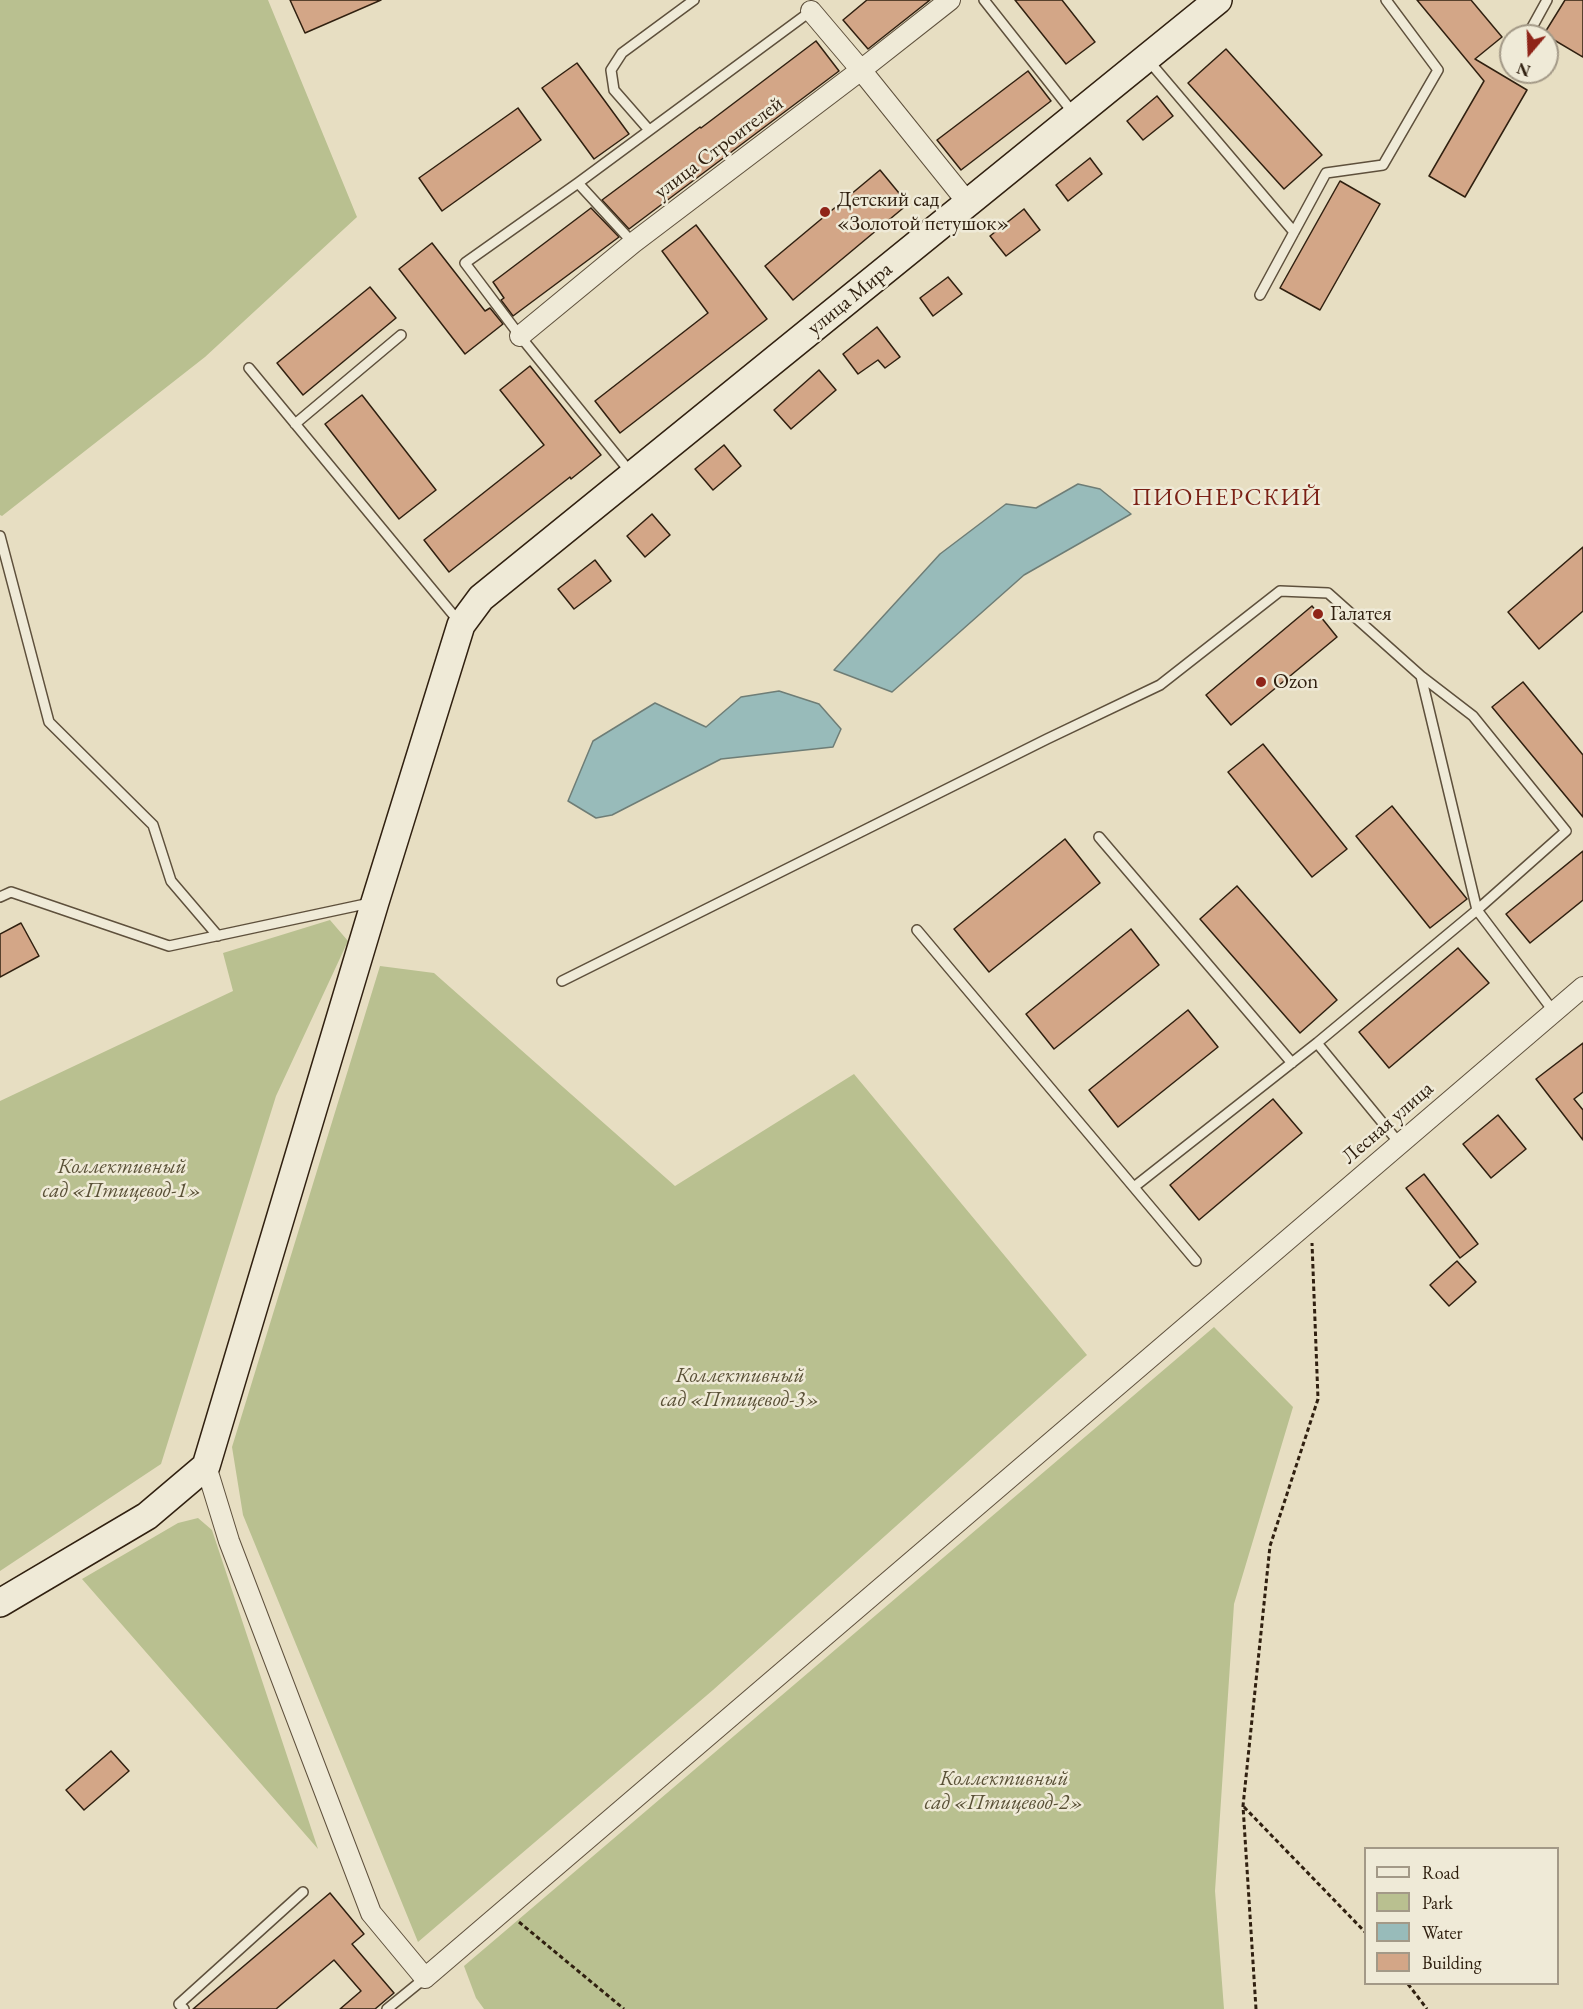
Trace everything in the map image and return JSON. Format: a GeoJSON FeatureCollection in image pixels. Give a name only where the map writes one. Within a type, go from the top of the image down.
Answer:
{"type":"FeatureCollection","features":[{"type":"Feature","properties":{"kind":"street","name":"улица Строителей"},"geometry":{"type":"LineString","coordinates":[[520,336],[633,243],[950,0]]}},
{"type":"Feature","properties":{"kind":"street","name":"улица Мира"},"geometry":{"type":"LineString","coordinates":[[206,1466],[375,902],[461,625],[481,598],[1218,0]]}},
{"type":"Feature","properties":{"kind":"street"},"geometry":{"type":"LineString","coordinates":[[811,11],[968,203]]}},
{"type":"Feature","properties":{"kind":"street","name":"Лесная улица"},"geometry":{"type":"LineString","coordinates":[[425,1978],[1583,987]]}},
{"type":"Feature","properties":{"kind":"street"},"geometry":{"type":"LineString","coordinates":[[0,1603],[147,1516],[206,1466],[229,1541],[371,1912],[425,1978]]}},
{"type":"Feature","properties":{"kind":"lane"},"geometry":{"type":"LineString","coordinates":[[649,130],[614,90],[611,70],[622,53],[694,0]]}},
{"type":"Feature","properties":{"kind":"lane"},"geometry":{"type":"LineString","coordinates":[[984,0],[1075,116]]}},
{"type":"Feature","properties":{"kind":"lane"},"geometry":{"type":"LineString","coordinates":[[1260,295],[1326,172],[1383,165],[1438,70],[1386,0]]}},
{"type":"Feature","properties":{"kind":"lane"},"geometry":{"type":"LineString","coordinates":[[1534,24],[1547,0]]}},
{"type":"Feature","properties":{"kind":"lane"},"geometry":{"type":"LineString","coordinates":[[633,474],[520,336],[465,263],[578,183],[811,11]]}},
{"type":"Feature","properties":{"kind":"lane"},"geometry":{"type":"LineString","coordinates":[[1146,58],[1294,232]]}},
{"type":"Feature","properties":{"kind":"lane"},"geometry":{"type":"LineString","coordinates":[[578,183],[633,243]]}},
{"type":"Feature","properties":{"kind":"lane"},"geometry":{"type":"LineString","coordinates":[[295,424],[401,335]]}},
{"type":"Feature","properties":{"kind":"lane"},"geometry":{"type":"LineString","coordinates":[[249,368],[461,625]]}},
{"type":"Feature","properties":{"kind":"lane"},"geometry":{"type":"LineString","coordinates":[[0,536],[48,722],[153,825],[171,881],[218,936]]}},
{"type":"Feature","properties":{"kind":"lane"},"geometry":{"type":"LineString","coordinates":[[562,981],[1160,685],[1280,591],[1328,593],[1421,676],[1473,716],[1566,831],[1477,910],[1317,1043],[1134,1187]]}},
{"type":"Feature","properties":{"kind":"lane"},"geometry":{"type":"LineString","coordinates":[[1421,676],[1477,910],[1554,1012]]}},
{"type":"Feature","properties":{"kind":"lane"},"geometry":{"type":"LineString","coordinates":[[1099,837],[1292,1063]]}},
{"type":"Feature","properties":{"kind":"lane"},"geometry":{"type":"LineString","coordinates":[[0,888],[169,946],[375,902]]}},
{"type":"Feature","properties":{"kind":"lane"},"geometry":{"type":"LineString","coordinates":[[0,897],[11,892]]}},
{"type":"Feature","properties":{"kind":"lane"},"geometry":{"type":"LineString","coordinates":[[917,930],[1196,1261]]}},
{"type":"Feature","properties":{"kind":"lane"},"geometry":{"type":"LineString","coordinates":[[1317,1043],[1400,1144]]}},
{"type":"Feature","properties":{"kind":"lane"},"geometry":{"type":"LineString","coordinates":[[184,2009],[179,2004],[303,1892]]}},
{"type":"Feature","properties":{"kind":"lane"},"geometry":{"type":"LineString","coordinates":[[387,2009],[425,1978]]}},
{"type":"Feature","properties":{"kind":"path"},"geometry":{"type":"LineString","coordinates":[[1256,2009],[1243,1806],[1270,1546],[1318,1399],[1311,1220]]}},
{"type":"Feature","properties":{"kind":"path"},"geometry":{"type":"LineString","coordinates":[[1243,1806],[1364,1932]]}},
{"type":"Feature","properties":{"kind":"path"},"geometry":{"type":"LineString","coordinates":[[504,1910],[624,2009]]}},
{"type":"Feature","properties":{"kind":"path"},"geometry":{"type":"LineString","coordinates":[[1409,1985],[1427,2009]]}},
{"type":"Feature","properties":{"kind":"green space"},"geometry":{"type":"Polygon","coordinates":[[[0,0],[268,0],[357,217],[205,357],[2,516],[0,515],[0,0]]]}},
{"type":"Feature","properties":{"kind":"green space","name":"Коллективный сад «Птицевод-1»"},"geometry":{"type":"Polygon","coordinates":[[[330,920],[348,941],[276,1096],[161,1464],[0,1571],[0,1101],[233,991],[223,953],[330,920]]]}},
{"type":"Feature","properties":{"kind":"green space","name":"Коллективный сад «Птицевод-3»"},"geometry":{"type":"Polygon","coordinates":[[[380,966],[434,973],[675,1186],[854,1074],[1087,1355],[713,1690],[418,1942],[243,1515],[232,1447],[380,966]]]}},
{"type":"Feature","properties":{"kind":"green space","name":"Коллективный сад «Птицевод-2»"},"geometry":{"type":"Polygon","coordinates":[[[1214,1327],[1293,1407],[1234,1604],[1215,1891],[1224,2009],[484,2009],[476,1998],[464,1966],[1214,1327]]]}},
{"type":"Feature","properties":{"kind":"green space"},"geometry":{"type":"Polygon","coordinates":[[[198,1518],[212,1530],[318,1849],[82,1579],[178,1523],[198,1518]]]}},
{"type":"Feature","properties":{"kind":"water"},"geometry":{"type":"Polygon","coordinates":[[[1078,484],[1100,489],[1131,514],[1024,575],[892,692],[834,670],[940,554],[1006,504],[1036,508],[1078,484]]]}},
{"type":"Feature","properties":{"kind":"water"},"geometry":{"type":"Polygon","coordinates":[[[779,691],[819,704],[841,729],[833,747],[721,759],[612,815],[596,818],[568,801],[593,741],[655,703],[706,727],[741,697],[779,691]]]}},
{"type":"Feature","properties":{"kind":"building"},"geometry":{"type":"Polygon","coordinates":[[[290,0],[381,0],[305,33],[290,0]]]}},
{"type":"Feature","properties":{"kind":"building"},"geometry":{"type":"Polygon","coordinates":[[[867,0],[930,0],[868,49],[843,20],[867,0]]]}},
{"type":"Feature","properties":{"kind":"building"},"geometry":{"type":"Polygon","coordinates":[[[1015,0],[1062,0],[1095,42],[1066,64],[1015,0]]]}},
{"type":"Feature","properties":{"kind":"building"},"geometry":{"type":"Polygon","coordinates":[[[1417,0],[1471,0],[1499,33],[1499,39],[1475,59],[1499,73],[1499,84],[1517,84],[1527,90],[1465,197],[1429,176],[1484,81],[1417,0]]]}},
{"type":"Feature","properties":{"kind":"building"},"geometry":{"type":"Polygon","coordinates":[[[1565,0],[1583,0],[1583,57],[1559,43],[1559,24],[1550,24],[1565,0]]]}},
{"type":"Feature","properties":{"kind":"building"},"geometry":{"type":"Polygon","coordinates":[[[816,41],[839,71],[629,229],[602,200],[701,128],[816,41]]]}},
{"type":"Feature","properties":{"kind":"building"},"geometry":{"type":"Polygon","coordinates":[[[1226,49],[1322,155],[1284,189],[1188,83],[1226,49]]]}},
{"type":"Feature","properties":{"kind":"building"},"geometry":{"type":"Polygon","coordinates":[[[577,63],[629,134],[594,159],[542,88],[577,63]]]}},
{"type":"Feature","properties":{"kind":"building"},"geometry":{"type":"Polygon","coordinates":[[[1028,71],[1051,101],[961,170],[937,140],[1028,71]]]}},
{"type":"Feature","properties":{"kind":"building"},"geometry":{"type":"Polygon","coordinates":[[[1157,96],[1173,116],[1143,140],[1127,121],[1157,96]]]}},
{"type":"Feature","properties":{"kind":"building"},"geometry":{"type":"Polygon","coordinates":[[[518,108],[541,140],[442,211],[419,178],[518,108]]]}},
{"type":"Feature","properties":{"kind":"building"},"geometry":{"type":"Polygon","coordinates":[[[1090,158],[1102,174],[1068,201],[1056,185],[1090,158]]]}},
{"type":"Feature","properties":{"kind":"building"},"geometry":{"type":"Polygon","coordinates":[[[880,170],[908,204],[793,300],[765,266],[880,170]]]}},
{"type":"Feature","properties":{"kind":"building"},"geometry":{"type":"Polygon","coordinates":[[[1340,181],[1380,204],[1320,310],[1280,288],[1340,181]]]}},
{"type":"Feature","properties":{"kind":"building"},"geometry":{"type":"Polygon","coordinates":[[[591,208],[619,237],[513,316],[501,300],[504,298],[493,282],[591,208]]]}},
{"type":"Feature","properties":{"kind":"building"},"geometry":{"type":"Polygon","coordinates":[[[1024,209],[1040,230],[1006,256],[990,236],[1024,209]]]}},
{"type":"Feature","properties":{"kind":"building"},"geometry":{"type":"Polygon","coordinates":[[[696,225],[767,319],[620,433],[595,401],[708,313],[662,251],[696,225]]]}},
{"type":"Feature","properties":{"kind":"building"},"geometry":{"type":"Polygon","coordinates":[[[432,243],[485,311],[490,308],[503,324],[465,354],[399,269],[432,243]]]}},
{"type":"Feature","properties":{"kind":"building"},"geometry":{"type":"Polygon","coordinates":[[[948,277],[962,294],[933,316],[920,298],[948,277]]]}},
{"type":"Feature","properties":{"kind":"building"},"geometry":{"type":"Polygon","coordinates":[[[370,287],[396,318],[303,395],[277,363],[370,287]]]}},
{"type":"Feature","properties":{"kind":"building"},"geometry":{"type":"Polygon","coordinates":[[[877,327],[900,357],[885,368],[878,360],[858,374],[843,354],[877,327]]]}},
{"type":"Feature","properties":{"kind":"building"},"geometry":{"type":"Polygon","coordinates":[[[530,366],[601,455],[449,572],[424,540],[544,445],[500,390],[530,366]]]}},
{"type":"Feature","properties":{"kind":"building"},"geometry":{"type":"Polygon","coordinates":[[[819,370],[836,390],[791,429],[774,410],[819,370]]]}},
{"type":"Feature","properties":{"kind":"building"},"geometry":{"type":"Polygon","coordinates":[[[362,395],[436,490],[399,519],[325,424],[362,395]]]}},
{"type":"Feature","properties":{"kind":"building"},"geometry":{"type":"Polygon","coordinates":[[[724,445],[741,466],[713,490],[695,469],[724,445]]]}},
{"type":"Feature","properties":{"kind":"building"},"geometry":{"type":"Polygon","coordinates":[[[652,514],[670,535],[645,557],[627,536],[652,514]]]}},
{"type":"Feature","properties":{"kind":"building"},"geometry":{"type":"Polygon","coordinates":[[[1583,547],[1583,611],[1539,649],[1508,612],[1583,547]]]}},
{"type":"Feature","properties":{"kind":"building"},"geometry":{"type":"Polygon","coordinates":[[[595,560],[611,581],[574,609],[558,589],[595,560]]]}},
{"type":"Feature","properties":{"kind":"building"},"geometry":{"type":"Polygon","coordinates":[[[1312,606],[1337,637],[1231,725],[1206,695],[1312,606]]]}},
{"type":"Feature","properties":{"kind":"building"},"geometry":{"type":"Polygon","coordinates":[[[1523,682],[1583,755],[1583,817],[1492,707],[1523,682]]]}},
{"type":"Feature","properties":{"kind":"building"},"geometry":{"type":"Polygon","coordinates":[[[1263,744],[1347,849],[1312,877],[1228,772],[1263,744]]]}},
{"type":"Feature","properties":{"kind":"building"},"geometry":{"type":"Polygon","coordinates":[[[1392,806],[1467,899],[1430,928],[1356,836],[1392,806]]]}},
{"type":"Feature","properties":{"kind":"building"},"geometry":{"type":"Polygon","coordinates":[[[1065,839],[1100,883],[989,972],[954,929],[1065,839]]]}},
{"type":"Feature","properties":{"kind":"building"},"geometry":{"type":"Polygon","coordinates":[[[1583,851],[1583,900],[1530,943],[1506,914],[1583,851]]]}},
{"type":"Feature","properties":{"kind":"building"},"geometry":{"type":"Polygon","coordinates":[[[1237,886],[1337,1000],[1300,1033],[1200,919],[1237,886]]]}},
{"type":"Feature","properties":{"kind":"building"},"geometry":{"type":"Polygon","coordinates":[[[21,923],[39,956],[0,977],[0,934],[21,923]]]}},
{"type":"Feature","properties":{"kind":"building"},"geometry":{"type":"Polygon","coordinates":[[[1131,929],[1159,965],[1054,1049],[1026,1014],[1131,929]]]}},
{"type":"Feature","properties":{"kind":"building"},"geometry":{"type":"Polygon","coordinates":[[[1458,948],[1489,983],[1389,1068],[1359,1032],[1458,948]]]}},
{"type":"Feature","properties":{"kind":"building"},"geometry":{"type":"Polygon","coordinates":[[[1188,1010],[1218,1047],[1118,1127],[1089,1090],[1188,1010]]]}},
{"type":"Feature","properties":{"kind":"building"},"geometry":{"type":"Polygon","coordinates":[[[1583,1043],[1583,1092],[1574,1099],[1583,1110],[1583,1140],[1536,1079],[1583,1043]]]}},
{"type":"Feature","properties":{"kind":"building"},"geometry":{"type":"Polygon","coordinates":[[[1273,1099],[1302,1133],[1199,1220],[1170,1185],[1273,1099]]]}},
{"type":"Feature","properties":{"kind":"building"},"geometry":{"type":"Polygon","coordinates":[[[1498,1115],[1526,1149],[1491,1178],[1463,1144],[1498,1115]]]}},
{"type":"Feature","properties":{"kind":"building"},"geometry":{"type":"Polygon","coordinates":[[[1424,1174],[1478,1244],[1460,1258],[1406,1188],[1424,1174]]]}},
{"type":"Feature","properties":{"kind":"building"},"geometry":{"type":"Polygon","coordinates":[[[1457,1261],[1476,1282],[1449,1306],[1430,1285],[1457,1261]]]}},
{"type":"Feature","properties":{"kind":"building"},"geometry":{"type":"Polygon","coordinates":[[[111,1751],[129,1771],[84,1810],[66,1790],[111,1751]]]}},
{"type":"Feature","properties":{"kind":"building"},"geometry":{"type":"Polygon","coordinates":[[[330,1893],[364,1934],[352,1944],[394,1993],[375,2009],[340,2009],[361,1991],[334,1960],[276,2009],[193,2009],[330,1893]]]}},
{"type":"Feature","properties":{"kind":"place","name":"Детский сад «Золотой петушок»"},"geometry":{"type":"Point","coordinates":[825,212]}},
{"type":"Feature","properties":{"kind":"place","name":"Галатея"},"geometry":{"type":"Point","coordinates":[1318,614]}},
{"type":"Feature","properties":{"kind":"place","name":"Ozon"},"geometry":{"type":"Point","coordinates":[1261,682]}},
{"type":"Feature","properties":{"kind":"district","name":"ПИОНЕРСКИЙ"},"geometry":{"type":"Point","coordinates":[1227,498]}}]}
